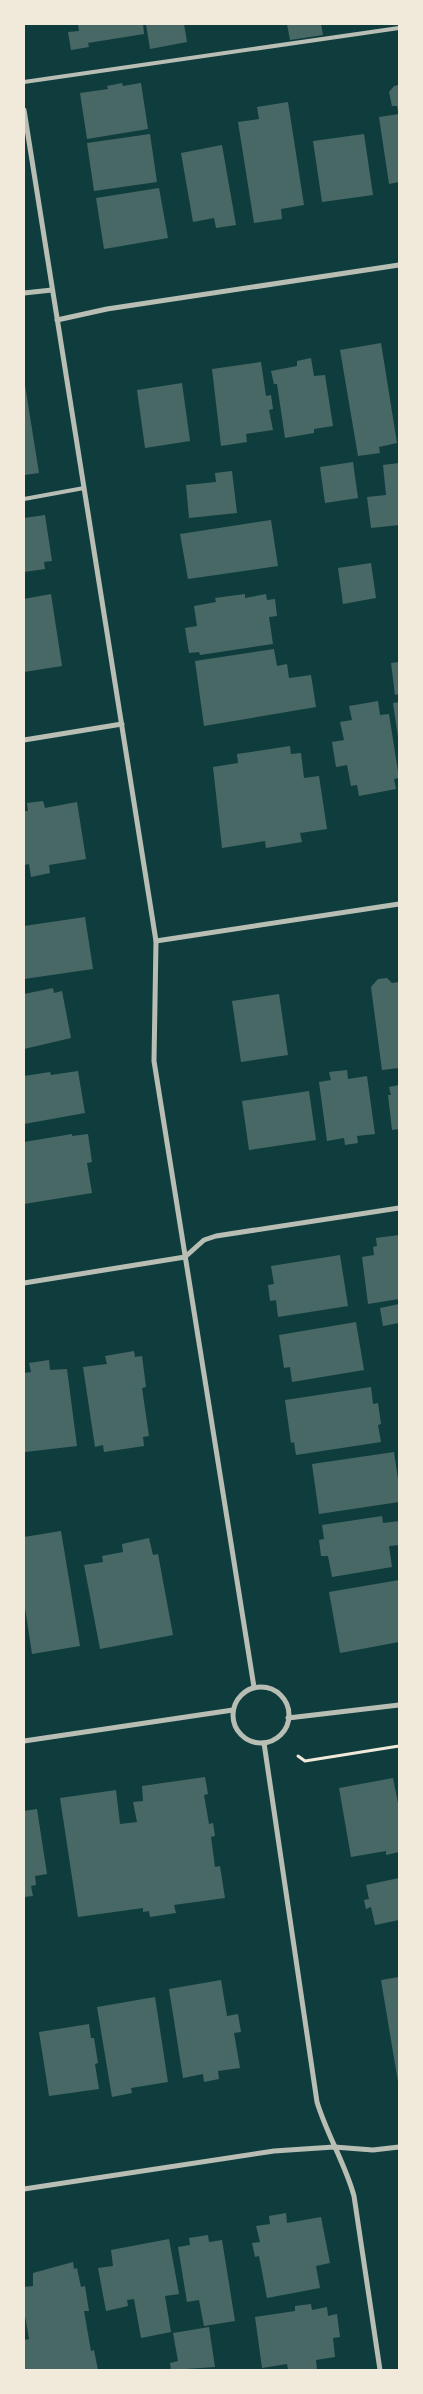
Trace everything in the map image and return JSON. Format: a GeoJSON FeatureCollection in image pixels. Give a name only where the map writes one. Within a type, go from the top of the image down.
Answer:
{"type":"FeatureCollection","features":[{"type":"Feature","properties":{"kind":"street"},"geometry":{"type":"LineString","coordinates":[[24,110],[156,942],[154,1061],[254,1687]]}},
{"type":"Feature","properties":{"kind":"street"},"geometry":{"type":"LineString","coordinates":[[57,320],[107,310],[399,264]]}},
{"type":"Feature","properties":{"kind":"street"},"geometry":{"type":"LineString","coordinates":[[24,293],[52,290]]}},
{"type":"Feature","properties":{"kind":"street"},"geometry":{"type":"LineString","coordinates":[[24,740],[122,724]]}},
{"type":"Feature","properties":{"kind":"street"},"geometry":{"type":"LineString","coordinates":[[156,942],[399,904]]}},
{"type":"Feature","properties":{"kind":"street"},"geometry":{"type":"LineString","coordinates":[[24,1284],[185,1257],[204,1240],[216,1236],[399,1208]]}},
{"type":"Feature","properties":{"kind":"street"},"geometry":{"type":"LineString","coordinates":[[254,1687],[263,1687],[280,1694],[288,1709],[288,1718],[281,1735],[264,1743],[257,1743],[243,1737],[234,1725],[234,1704],[242,1693],[254,1687]]}},
{"type":"Feature","properties":{"kind":"street"},"geometry":{"type":"LineString","coordinates":[[288,1718],[399,1705]]}},
{"type":"Feature","properties":{"kind":"street"},"geometry":{"type":"LineString","coordinates":[[24,1741],[233,1710]]}},
{"type":"Feature","properties":{"kind":"street"},"geometry":{"type":"LineString","coordinates":[[264,1743],[317,2102],[334,2147],[348,2174],[354,2196],[380,2370]]}},
{"type":"Feature","properties":{"kind":"street"},"geometry":{"type":"LineString","coordinates":[[24,2189],[274,2151],[334,2147],[373,2150],[399,2147]]}},
{"type":"Feature","properties":{"kind":"lane"},"geometry":{"type":"LineString","coordinates":[[24,82],[399,28]]}},
{"type":"Feature","properties":{"kind":"lane"},"geometry":{"type":"LineString","coordinates":[[24,498],[84,488]]}},
{"type":"Feature","properties":{"kind":"path"},"geometry":{"type":"LineString","coordinates":[[298,1756],[305,1761],[399,1746]]}},
{"type":"Feature","properties":{"kind":"building"},"geometry":{"type":"Polygon","coordinates":[[[78,24],[143,24],[144,34],[88,43],[89,47],[71,50],[68,32],[79,31],[78,24]]]}},
{"type":"Feature","properties":{"kind":"building"},"geometry":{"type":"Polygon","coordinates":[[[146,24],[184,24],[187,42],[150,49],[146,24]]]}},
{"type":"Feature","properties":{"kind":"building"},"geometry":{"type":"Polygon","coordinates":[[[287,24],[321,24],[323,35],[290,40],[287,24]]]}},
{"type":"Feature","properties":{"kind":"building"},"geometry":{"type":"Polygon","coordinates":[[[122,83],[123,86],[141,83],[148,129],[87,139],[80,93],[108,89],[107,86],[122,83]]]}},
{"type":"Feature","properties":{"kind":"building"},"geometry":{"type":"Polygon","coordinates":[[[399,85],[398,111],[397,106],[392,106],[389,92],[394,86],[399,85]]]}},
{"type":"Feature","properties":{"kind":"building"},"geometry":{"type":"Polygon","coordinates":[[[288,102],[304,205],[281,209],[282,219],[254,223],[238,122],[259,119],[257,107],[288,102]]]}},
{"type":"Feature","properties":{"kind":"building"},"geometry":{"type":"Polygon","coordinates":[[[399,114],[399,182],[389,184],[379,117],[399,114]]]}},
{"type":"Feature","properties":{"kind":"building"},"geometry":{"type":"Polygon","coordinates":[[[150,134],[157,182],[94,191],[87,143],[150,134]]]}},
{"type":"Feature","properties":{"kind":"building"},"geometry":{"type":"Polygon","coordinates":[[[364,134],[373,195],[322,202],[313,141],[364,134]]]}},
{"type":"Feature","properties":{"kind":"building"},"geometry":{"type":"Polygon","coordinates":[[[222,145],[236,225],[216,228],[214,218],[193,222],[181,153],[222,145]]]}},
{"type":"Feature","properties":{"kind":"building"},"geometry":{"type":"Polygon","coordinates":[[[159,188],[168,238],[104,249],[96,198],[159,188]]]}},
{"type":"Feature","properties":{"kind":"building"},"geometry":{"type":"Polygon","coordinates":[[[381,343],[397,443],[379,447],[380,453],[358,456],[340,350],[381,343]]]}},
{"type":"Feature","properties":{"kind":"building"},"geometry":{"type":"Polygon","coordinates":[[[311,358],[314,376],[325,375],[333,426],[314,429],[314,433],[285,438],[277,384],[274,384],[271,371],[297,366],[297,361],[311,358]]]}},
{"type":"Feature","properties":{"kind":"building"},"geometry":{"type":"Polygon","coordinates":[[[261,362],[266,396],[271,395],[273,409],[269,410],[273,430],[246,434],[247,442],[221,446],[212,369],[261,362]]]}},
{"type":"Feature","properties":{"kind":"building"},"geometry":{"type":"Polygon","coordinates":[[[24,379],[39,473],[24,475],[24,379]]]}},
{"type":"Feature","properties":{"kind":"building"},"geometry":{"type":"Polygon","coordinates":[[[182,383],[190,441],[145,448],[137,390],[182,383]]]}},
{"type":"Feature","properties":{"kind":"building"},"geometry":{"type":"Polygon","coordinates":[[[353,462],[358,498],[325,503],[320,467],[353,462]]]}},
{"type":"Feature","properties":{"kind":"building"},"geometry":{"type":"Polygon","coordinates":[[[399,463],[399,525],[371,528],[367,497],[386,495],[383,465],[399,463]]]}},
{"type":"Feature","properties":{"kind":"building"},"geometry":{"type":"Polygon","coordinates":[[[232,471],[237,513],[189,518],[186,485],[216,482],[215,473],[232,471]]]}},
{"type":"Feature","properties":{"kind":"building"},"geometry":{"type":"Polygon","coordinates":[[[45,515],[52,561],[44,562],[45,569],[24,572],[24,518],[45,515]]]}},
{"type":"Feature","properties":{"kind":"building"},"geometry":{"type":"Polygon","coordinates":[[[271,520],[278,566],[188,579],[180,534],[271,520]]]}},
{"type":"Feature","properties":{"kind":"building"},"geometry":{"type":"Polygon","coordinates":[[[371,563],[376,598],[343,604],[338,568],[371,563]]]}},
{"type":"Feature","properties":{"kind":"building"},"geometry":{"type":"Polygon","coordinates":[[[51,594],[62,666],[24,672],[24,599],[51,594]]]}},
{"type":"Feature","properties":{"kind":"building"},"geometry":{"type":"Polygon","coordinates":[[[245,594],[245,598],[266,594],[267,600],[275,599],[277,616],[269,617],[273,644],[200,655],[199,652],[189,653],[185,628],[197,626],[194,606],[216,602],[215,598],[245,594]]]}},
{"type":"Feature","properties":{"kind":"building"},"geometry":{"type":"Polygon","coordinates":[[[274,649],[277,666],[287,664],[289,678],[311,675],[316,707],[204,726],[195,661],[274,649]]]}},
{"type":"Feature","properties":{"kind":"building"},"geometry":{"type":"Polygon","coordinates":[[[399,662],[399,694],[395,695],[391,663],[399,662]]]}},
{"type":"Feature","properties":{"kind":"building"},"geometry":{"type":"Polygon","coordinates":[[[378,701],[380,715],[389,714],[399,778],[394,779],[396,789],[359,796],[357,785],[351,786],[347,765],[336,767],[332,742],[344,740],[340,722],[352,720],[349,706],[378,701]]]}},
{"type":"Feature","properties":{"kind":"building"},"geometry":{"type":"Polygon","coordinates":[[[399,702],[399,737],[398,737],[393,703],[399,702]]]}},
{"type":"Feature","properties":{"kind":"building"},"geometry":{"type":"Polygon","coordinates":[[[290,746],[291,754],[301,753],[304,778],[319,776],[327,829],[300,833],[302,842],[266,848],[265,841],[222,848],[213,767],[238,763],[237,754],[290,746]]]}},
{"type":"Feature","properties":{"kind":"building"},"geometry":{"type":"Polygon","coordinates":[[[43,801],[45,808],[77,802],[86,859],[49,865],[50,873],[31,877],[29,864],[24,865],[24,811],[28,811],[27,803],[43,801]]]}},
{"type":"Feature","properties":{"kind":"building"},"geometry":{"type":"Polygon","coordinates":[[[85,917],[93,969],[24,979],[24,926],[85,917]]]}},
{"type":"Feature","properties":{"kind":"building"},"geometry":{"type":"Polygon","coordinates":[[[387,978],[392,983],[399,982],[399,1068],[382,1070],[371,987],[378,979],[387,978]]]}},
{"type":"Feature","properties":{"kind":"building"},"geometry":{"type":"Polygon","coordinates":[[[53,988],[54,993],[62,991],[71,1038],[24,1049],[24,994],[53,988]]]}},
{"type":"Feature","properties":{"kind":"building"},"geometry":{"type":"Polygon","coordinates":[[[279,994],[288,1055],[241,1062],[232,1001],[279,994]]]}},
{"type":"Feature","properties":{"kind":"building"},"geometry":{"type":"Polygon","coordinates":[[[347,1070],[348,1079],[367,1076],[375,1134],[357,1136],[358,1143],[345,1145],[344,1138],[327,1141],[319,1082],[331,1080],[329,1072],[347,1070]]]}},
{"type":"Feature","properties":{"kind":"building"},"geometry":{"type":"Polygon","coordinates":[[[78,1071],[85,1113],[24,1124],[24,1076],[50,1072],[51,1075],[78,1071]]]}},
{"type":"Feature","properties":{"kind":"building"},"geometry":{"type":"Polygon","coordinates":[[[399,1085],[399,1129],[392,1130],[388,1095],[391,1095],[389,1087],[399,1085]]]}},
{"type":"Feature","properties":{"kind":"building"},"geometry":{"type":"Polygon","coordinates":[[[309,1091],[316,1140],[249,1150],[242,1101],[309,1091]]]}},
{"type":"Feature","properties":{"kind":"building"},"geometry":{"type":"Polygon","coordinates":[[[72,1134],[72,1136],[88,1134],[92,1162],[87,1163],[92,1193],[24,1204],[24,1142],[72,1134]]]}},
{"type":"Feature","properties":{"kind":"building"},"geometry":{"type":"Polygon","coordinates":[[[399,1235],[399,1299],[368,1304],[362,1257],[374,1255],[373,1247],[377,1246],[376,1238],[399,1235]]]}},
{"type":"Feature","properties":{"kind":"building"},"geometry":{"type":"Polygon","coordinates":[[[340,1255],[348,1306],[278,1317],[276,1300],[270,1301],[268,1285],[274,1284],[271,1266],[340,1255]]]}},
{"type":"Feature","properties":{"kind":"building"},"geometry":{"type":"Polygon","coordinates":[[[399,1304],[399,1323],[383,1326],[380,1308],[399,1304]]]}},
{"type":"Feature","properties":{"kind":"building"},"geometry":{"type":"Polygon","coordinates":[[[356,1322],[364,1370],[292,1382],[290,1367],[284,1368],[279,1335],[356,1322]]]}},
{"type":"Feature","properties":{"kind":"building"},"geometry":{"type":"Polygon","coordinates":[[[134,1351],[135,1357],[142,1356],[146,1387],[142,1388],[149,1436],[143,1437],[144,1446],[104,1452],[103,1445],[95,1447],[83,1367],[107,1364],[105,1356],[134,1351]]]}},
{"type":"Feature","properties":{"kind":"building"},"geometry":{"type":"Polygon","coordinates":[[[49,1360],[50,1370],[67,1369],[77,1446],[25,1452],[24,1373],[31,1372],[29,1363],[49,1360]]]}},
{"type":"Feature","properties":{"kind":"building"},"geometry":{"type":"Polygon","coordinates":[[[371,1387],[373,1404],[378,1403],[381,1424],[378,1425],[381,1442],[296,1455],[294,1442],[291,1443],[285,1400],[371,1387]]]}},
{"type":"Feature","properties":{"kind":"building"},"geometry":{"type":"Polygon","coordinates":[[[394,1452],[399,1486],[399,1502],[319,1514],[312,1464],[394,1452]]]}},
{"type":"Feature","properties":{"kind":"building"},"geometry":{"type":"Polygon","coordinates":[[[382,1516],[383,1523],[399,1521],[399,1545],[389,1546],[392,1567],[332,1577],[328,1556],[321,1556],[319,1540],[324,1539],[322,1525],[382,1516]]]}},
{"type":"Feature","properties":{"kind":"building"},"geometry":{"type":"Polygon","coordinates":[[[61,1531],[80,1646],[32,1654],[24,1601],[24,1537],[61,1531]]]}},
{"type":"Feature","properties":{"kind":"building"},"geometry":{"type":"Polygon","coordinates":[[[149,1538],[153,1555],[158,1554],[173,1635],[100,1649],[84,1565],[103,1562],[102,1556],[123,1552],[122,1544],[149,1538]]]}},
{"type":"Feature","properties":{"kind":"building"},"geometry":{"type":"Polygon","coordinates":[[[399,1580],[399,1642],[340,1653],[329,1592],[399,1580]]]}},
{"type":"Feature","properties":{"kind":"building"},"geometry":{"type":"Polygon","coordinates":[[[205,1777],[208,1794],[204,1795],[209,1824],[213,1823],[215,1836],[211,1837],[215,1867],[220,1866],[225,1898],[174,1905],[176,1913],[150,1917],[149,1911],[143,1912],[143,1908],[78,1917],[60,1798],[116,1790],[120,1824],[137,1822],[133,1802],[143,1801],[142,1786],[205,1777]]]}},
{"type":"Feature","properties":{"kind":"building"},"geometry":{"type":"Polygon","coordinates":[[[393,1778],[399,1808],[399,1852],[386,1855],[386,1851],[351,1857],[339,1788],[393,1778]]]}},
{"type":"Feature","properties":{"kind":"building"},"geometry":{"type":"Polygon","coordinates":[[[37,1809],[47,1874],[35,1876],[36,1885],[31,1886],[33,1896],[24,1897],[24,1811],[37,1809]]]}},
{"type":"Feature","properties":{"kind":"building"},"geometry":{"type":"Polygon","coordinates":[[[399,1878],[399,1920],[375,1925],[371,1907],[366,1909],[364,1900],[369,1899],[366,1885],[399,1878]]]}},
{"type":"Feature","properties":{"kind":"building"},"geometry":{"type":"Polygon","coordinates":[[[399,1977],[399,2082],[398,2082],[381,1980],[399,1977]]]}},
{"type":"Feature","properties":{"kind":"building"},"geometry":{"type":"Polygon","coordinates":[[[221,1980],[227,2016],[238,2014],[241,2032],[234,2033],[240,2068],[218,2071],[219,2079],[204,2082],[203,2074],[183,2078],[169,1989],[221,1980]]]}},
{"type":"Feature","properties":{"kind":"building"},"geometry":{"type":"Polygon","coordinates":[[[155,1997],[168,2082],[131,2088],[132,2093],[112,2097],[97,2007],[155,1997]]]}},
{"type":"Feature","properties":{"kind":"building"},"geometry":{"type":"Polygon","coordinates":[[[89,2024],[91,2038],[94,2038],[98,2063],[95,2064],[99,2089],[49,2096],[39,2032],[89,2024]]]}},
{"type":"Feature","properties":{"kind":"building"},"geometry":{"type":"Polygon","coordinates":[[[286,2213],[287,2223],[321,2217],[330,2263],[316,2266],[320,2288],[267,2298],[259,2256],[255,2257],[252,2243],[260,2242],[256,2226],[270,2224],[269,2216],[286,2213]]]}},
{"type":"Feature","properties":{"kind":"building"},"geometry":{"type":"Polygon","coordinates":[[[208,2235],[209,2242],[222,2240],[235,2321],[204,2326],[199,2300],[187,2302],[178,2247],[190,2245],[189,2238],[208,2235]]]}},
{"type":"Feature","properties":{"kind":"building"},"geometry":{"type":"Polygon","coordinates":[[[169,2239],[179,2294],[165,2296],[171,2332],[141,2338],[134,2299],[127,2300],[128,2306],[106,2311],[98,2268],[113,2266],[111,2250],[169,2239]]]}},
{"type":"Feature","properties":{"kind":"building"},"geometry":{"type":"Polygon","coordinates":[[[73,2262],[74,2269],[77,2268],[81,2287],[85,2286],[89,2311],[84,2311],[91,2351],[94,2350],[98,2370],[24,2370],[24,2340],[29,2339],[24,2310],[24,2287],[33,2286],[33,2273],[73,2262]]]}},
{"type":"Feature","properties":{"kind":"building"},"geometry":{"type":"Polygon","coordinates":[[[311,2304],[312,2310],[327,2307],[328,2316],[337,2314],[340,2337],[333,2338],[335,2357],[316,2360],[317,2370],[288,2370],[287,2364],[262,2368],[255,2317],[295,2311],[295,2306],[311,2304]]]}},
{"type":"Feature","properties":{"kind":"building"},"geometry":{"type":"Polygon","coordinates":[[[209,2327],[215,2367],[171,2370],[170,2363],[178,2361],[173,2333],[209,2327]]]}}]}
